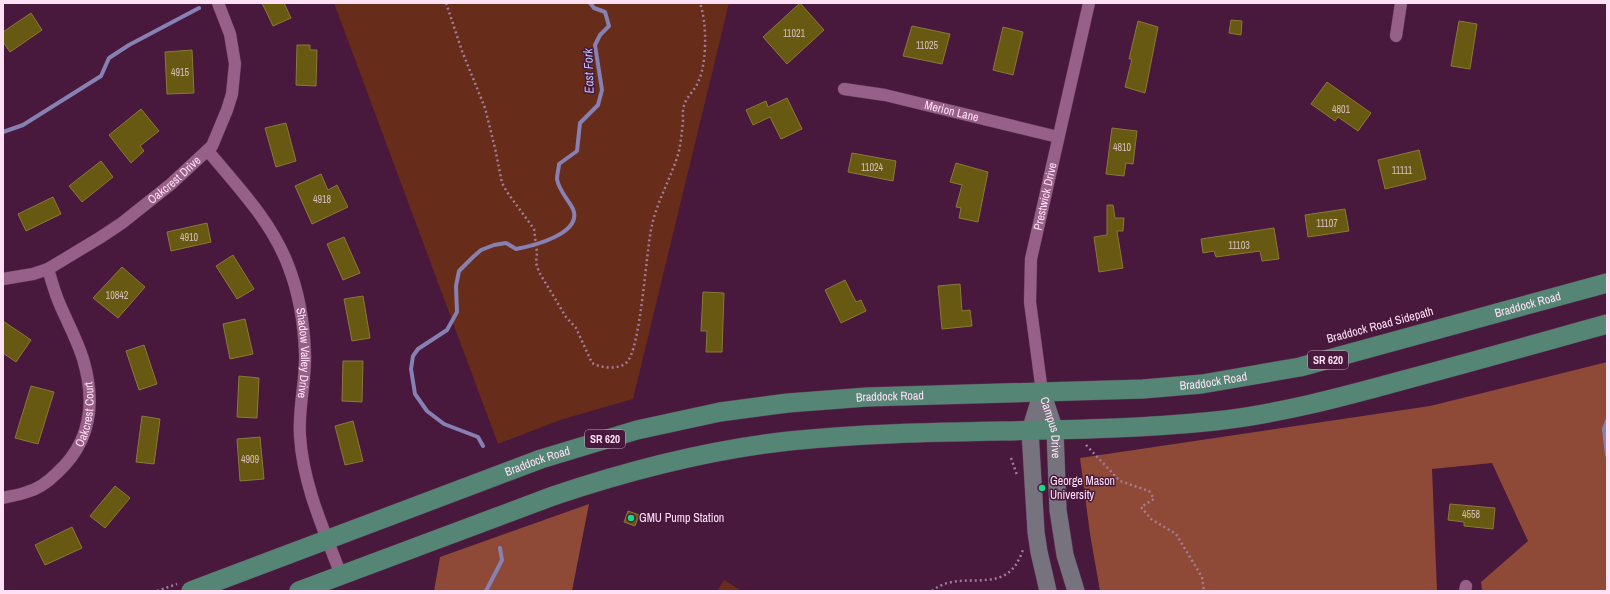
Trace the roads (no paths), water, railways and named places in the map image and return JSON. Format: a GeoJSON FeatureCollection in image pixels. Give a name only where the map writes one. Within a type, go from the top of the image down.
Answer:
{"type":"FeatureCollection","features":[{"type":"Feature","properties":{"kind":"main road","name":"Braddock Road"},"geometry":{"type":"LineString","coordinates":[[191,591],[541,459],[637,430],[720,412],[788,403],[867,397],[1143,389],[1188,386],[1293,369],[1607,284]]}},
{"type":"Feature","properties":{"kind":"main road"},"geometry":{"type":"LineString","coordinates":[[299,591],[560,494],[600,481],[684,458],[790,441],[893,434],[1055,431],[1147,427],[1218,421],[1266,414],[1365,391],[1607,324]]}},
{"type":"Feature","properties":{"kind":"street","name":"Oakcrest Drive"},"geometry":{"type":"LineString","coordinates":[[3,279],[33,274],[48,269],[101,237],[122,223],[208,152],[216,138],[227,110],[234,80],[234,50],[230,34],[218,3]]}},
{"type":"Feature","properties":{"kind":"street","name":"Prestwick Drive"},"geometry":{"type":"LineString","coordinates":[[1042,392],[1030,302],[1030,275],[1034,245],[1089,3]]}},
{"type":"Feature","properties":{"kind":"street"},"geometry":{"type":"LineString","coordinates":[[1396,36],[1401,3]]}},
{"type":"Feature","properties":{"kind":"street","name":"Merion Lane"},"geometry":{"type":"LineString","coordinates":[[844,89],[885,95],[1058,136]]}},
{"type":"Feature","properties":{"kind":"street","name":"Shadow Valley Drive"},"geometry":{"type":"LineString","coordinates":[[208,152],[263,217],[281,249],[294,282],[301,313],[305,355],[300,414],[302,454],[312,498],[341,575]]}},
{"type":"Feature","properties":{"kind":"street","name":"Oakcrest Court"},"geometry":{"type":"LineString","coordinates":[[3,498],[26,493],[52,478],[75,454],[83,440],[87,427],[90,404],[89,389],[83,360],[57,299],[48,269]]}},
{"type":"Feature","properties":{"kind":"street","name":"Campus Drive"},"geometry":{"type":"LineString","coordinates":[[1042,392],[1055,431],[1058,510],[1065,555],[1076,591]]}},
{"type":"Feature","properties":{"kind":"street","name":"Campus Drive"},"geometry":{"type":"LineString","coordinates":[[1042,392],[1030,431],[1036,532],[1048,591]]}},
{"type":"Feature","properties":{"kind":"waterway","name":"East Fork"},"geometry":{"type":"LineString","coordinates":[[483,446],[478,437],[444,424],[427,411],[415,394],[411,369],[413,356],[418,349],[447,330],[457,312],[456,286],[459,271],[481,250],[494,245],[506,243],[516,249],[544,242],[564,232],[571,225],[574,218],[573,209],[558,183],[557,177],[559,164],[577,151],[580,123],[598,105],[602,90],[595,45],[600,35],[609,26],[605,12],[594,8],[590,3]]}},
{"type":"Feature","properties":{"kind":"waterway"},"geometry":{"type":"LineString","coordinates":[[3,132],[23,125],[101,76],[109,58],[129,45],[199,8]]}},
{"type":"Feature","properties":{"kind":"waterway"},"geometry":{"type":"LineString","coordinates":[[1607,421],[1604,429],[1607,455]]}},
{"type":"Feature","properties":{"kind":"waterway","name":"East Fork"},"geometry":{"type":"LineString","coordinates":[[486,591],[502,560],[500,548]]}},
{"type":"Feature","properties":{"kind":"place","name":"George Mason University"},"geometry":{"type":"Point","coordinates":[1042,488]}},
{"type":"Feature","properties":{"kind":"place","name":"GMU Pump Station"},"geometry":{"type":"Point","coordinates":[631,518]}}]}
